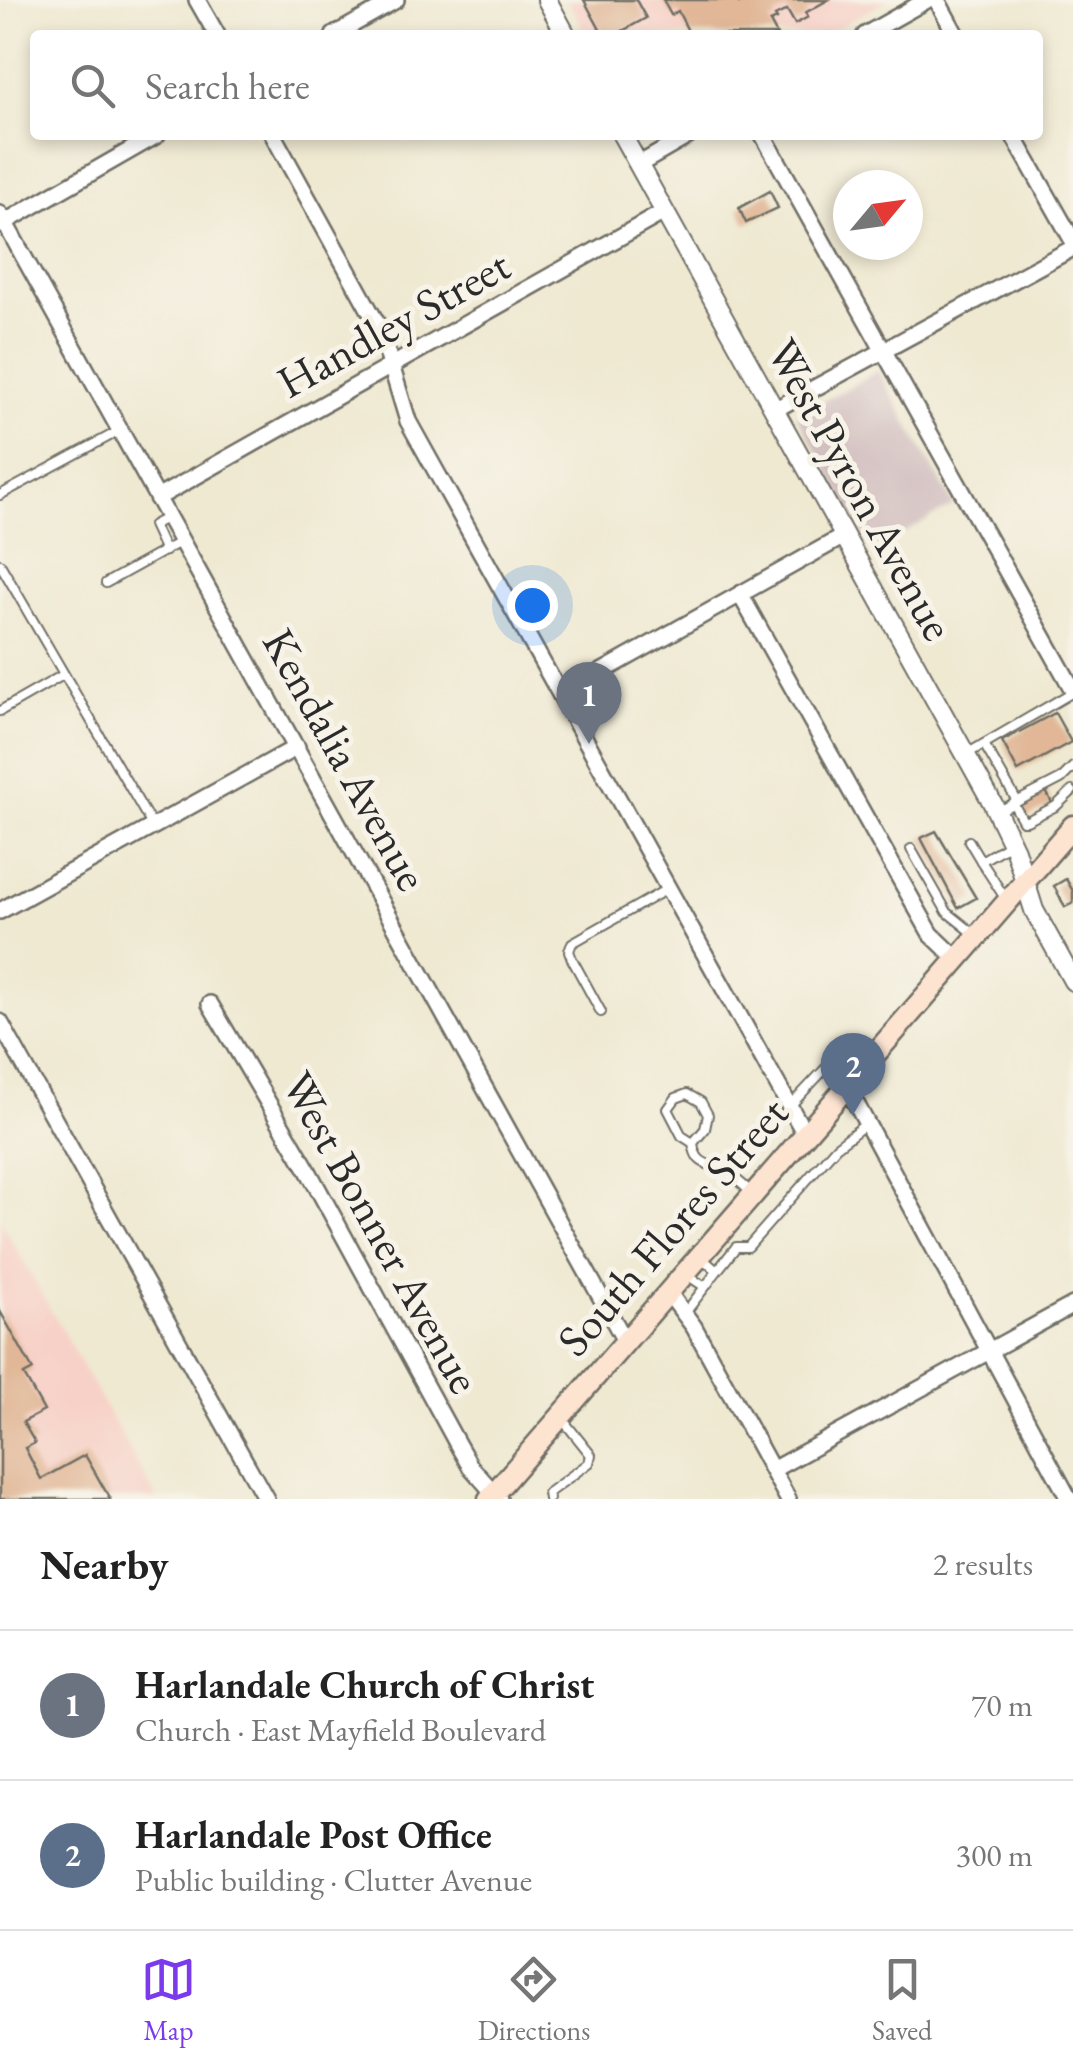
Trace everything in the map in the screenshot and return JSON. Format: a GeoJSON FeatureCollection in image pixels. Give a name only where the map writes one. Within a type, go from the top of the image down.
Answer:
{"type":"FeatureCollection","features":[{"type":"Feature","properties":{"kind":"main road","name":"South Flores Street"},"geometry":{"type":"LineString","coordinates":[[494,1497],[699,1256],[727,1240],[753,1194],[1073,826]]}},
{"type":"Feature","properties":{"kind":"street"},"geometry":{"type":"LineString","coordinates":[[197,0],[214,30]]}},
{"type":"Feature","properties":{"kind":"street"},"geometry":{"type":"LineString","coordinates":[[343,30],[396,0]]}},
{"type":"Feature","properties":{"kind":"street"},"geometry":{"type":"LineString","coordinates":[[547,0],[563,30]]}},
{"type":"Feature","properties":{"kind":"street"},"geometry":{"type":"LineString","coordinates":[[874,30],[926,0]]}},
{"type":"Feature","properties":{"kind":"street"},"geometry":{"type":"LineString","coordinates":[[937,0],[953,30]]}},
{"type":"Feature","properties":{"kind":"street"},"geometry":{"type":"LineString","coordinates":[[2,220],[149,140]]}},
{"type":"Feature","properties":{"kind":"street"},"geometry":{"type":"LineString","coordinates":[[276,140],[380,329],[408,421],[805,1134]]}},
{"type":"Feature","properties":{"kind":"street","name":"West Pyron Avenue"},"geometry":{"type":"LineString","coordinates":[[625,140],[966,755],[1009,806],[1012,843],[1034,910],[1073,982]]}},
{"type":"Feature","properties":{"kind":"street"},"geometry":{"type":"LineString","coordinates":[[638,165],[681,140]]}},
{"type":"Feature","properties":{"kind":"street"},"geometry":{"type":"LineString","coordinates":[[766,140],[885,351],[906,404],[1073,691]]}},
{"type":"Feature","properties":{"kind":"street"},"geometry":{"type":"LineString","coordinates":[[774,410],[827,391],[885,351],[1073,245],[1016,140]]}},
{"type":"Feature","properties":{"kind":"street","name":"Handley Street"},"geometry":{"type":"LineString","coordinates":[[158,498],[664,212]]}},
{"type":"Feature","properties":{"kind":"street","name":"Kendalia Avenue"},"geometry":{"type":"LineString","coordinates":[[2,220],[626,1341]]}},
{"type":"Feature","properties":{"kind":"street"},"geometry":{"type":"LineString","coordinates":[[562,694],[844,536]]}},
{"type":"Feature","properties":{"kind":"street"},"geometry":{"type":"LineString","coordinates":[[740,594],[930,934],[957,959]]}},
{"type":"Feature","properties":{"kind":"street"},"geometry":{"type":"LineString","coordinates":[[0,911],[297,747]]}},
{"type":"Feature","properties":{"kind":"street","name":"West Bonner Avenue"},"geometry":{"type":"LineString","coordinates":[[210,1004],[306,1167],[459,1447],[494,1497]]}},
{"type":"Feature","properties":{"kind":"street"},"geometry":{"type":"LineString","coordinates":[[0,1022],[266,1499]]}},
{"type":"Feature","properties":{"kind":"street"},"geometry":{"type":"LineString","coordinates":[[846,1085],[1070,1499]]}},
{"type":"Feature","properties":{"kind":"street"},"geometry":{"type":"LineString","coordinates":[[668,1292],[686,1313],[788,1499]]}},
{"type":"Feature","properties":{"kind":"street"},"geometry":{"type":"LineString","coordinates":[[772,1470],[1073,1305]]}},
{"type":"Feature","properties":{"kind":"lane"},"geometry":{"type":"LineString","coordinates":[[0,495],[120,430]]}},
{"type":"Feature","properties":{"kind":"lane"},"geometry":{"type":"LineString","coordinates":[[165,550],[153,525],[168,517]]}},
{"type":"Feature","properties":{"kind":"lane"},"geometry":{"type":"LineString","coordinates":[[106,583],[182,541]]}},
{"type":"Feature","properties":{"kind":"lane"},"geometry":{"type":"LineString","coordinates":[[0,564],[153,827]]}},
{"type":"Feature","properties":{"kind":"lane"},"geometry":{"type":"LineString","coordinates":[[0,711],[63,675]]}},
{"type":"Feature","properties":{"kind":"lane"},"geometry":{"type":"LineString","coordinates":[[966,755],[1073,691]]}},
{"type":"Feature","properties":{"kind":"lane"},"geometry":{"type":"LineString","coordinates":[[984,744],[1009,806],[1023,821],[1056,806],[1072,792],[1061,779]]}},
{"type":"Feature","properties":{"kind":"lane"},"geometry":{"type":"LineString","coordinates":[[1009,806],[1061,779],[1073,767]]}},
{"type":"Feature","properties":{"kind":"lane"},"geometry":{"type":"LineString","coordinates":[[969,841],[1008,902]]}},
{"type":"Feature","properties":{"kind":"lane"},"geometry":{"type":"LineString","coordinates":[[980,861],[1012,843]]}},
{"type":"Feature","properties":{"kind":"lane"},"geometry":{"type":"LineString","coordinates":[[912,849],[947,912],[978,936]]}},
{"type":"Feature","properties":{"kind":"lane"},"geometry":{"type":"LineString","coordinates":[[601,1012],[572,959],[572,943],[669,888]]}},
{"type":"Feature","properties":{"kind":"lane"},"geometry":{"type":"LineString","coordinates":[[916,907],[937,895]]}},
{"type":"Feature","properties":{"kind":"lane"},"geometry":{"type":"LineString","coordinates":[[790,1106],[854,1038],[869,1059]]}},
{"type":"Feature","properties":{"kind":"lane"},"geometry":{"type":"LineString","coordinates":[[693,1143],[682,1136],[668,1109],[676,1098],[687,1094],[700,1102],[708,1115],[705,1129],[693,1143],[694,1156],[702,1164],[726,1172],[753,1194]]}},
{"type":"Feature","properties":{"kind":"lane"},"geometry":{"type":"LineString","coordinates":[[686,1313],[717,1272],[727,1240],[748,1246],[836,1147],[867,1124]]}},
{"type":"Feature","properties":{"kind":"lane"},"geometry":{"type":"LineString","coordinates":[[699,1256],[717,1272]]}},
{"type":"Feature","properties":{"kind":"lane"},"geometry":{"type":"LineString","coordinates":[[685,1273],[705,1287]]}},
{"type":"Feature","properties":{"kind":"lane"},"geometry":{"type":"LineString","coordinates":[[549,1499],[548,1493],[589,1463],[591,1455],[560,1417]]}},
{"type":"Feature","properties":{"kind":"shaded area"},"geometry":{"type":"Polygon","coordinates":[[[567,0],[887,0],[834,30],[584,30],[567,0]]]}},
{"type":"Feature","properties":{"kind":"shaded area"},"geometry":{"type":"Polygon","coordinates":[[[878,371],[954,505],[873,550],[797,416],[878,371]]]}},
{"type":"Feature","properties":{"kind":"shaded area"},"geometry":{"type":"Polygon","coordinates":[[[0,1220],[157,1499],[0,1499],[0,1220]]]}},
{"type":"Feature","properties":{"kind":"building"},"geometry":{"type":"Polygon","coordinates":[[[584,0],[636,0],[646,18],[624,30],[600,30],[584,0]]]}},
{"type":"Feature","properties":{"kind":"building"},"geometry":{"type":"Polygon","coordinates":[[[663,0],[828,0],[805,13],[808,17],[795,24],[787,10],[775,16],[777,19],[770,22],[774,30],[688,30],[678,11],[671,15],[663,0]]]}},
{"type":"Feature","properties":{"kind":"building"},"geometry":{"type":"Polygon","coordinates":[[[770,191],[778,208],[746,223],[739,208],[770,191]]]}},
{"type":"Feature","properties":{"kind":"building"},"geometry":{"type":"Polygon","coordinates":[[[1055,713],[1071,742],[1018,771],[1002,741],[1055,713]]]}},
{"type":"Feature","properties":{"kind":"building"},"geometry":{"type":"Polygon","coordinates":[[[1046,791],[1053,805],[1026,818],[1019,805],[1046,791]]]}},
{"type":"Feature","properties":{"kind":"building"},"geometry":{"type":"Polygon","coordinates":[[[936,831],[976,898],[958,908],[921,838],[936,831]]]}},
{"type":"Feature","properties":{"kind":"building"},"geometry":{"type":"Polygon","coordinates":[[[1066,879],[1073,891],[1073,903],[1065,907],[1054,886],[1066,879]]]}},
{"type":"Feature","properties":{"kind":"building"},"geometry":{"type":"Polygon","coordinates":[[[0,1311],[33,1370],[24,1375],[44,1411],[23,1422],[35,1443],[25,1448],[41,1479],[85,1455],[110,1499],[0,1499],[0,1311]]]}},
{"type":"Feature","properties":{"kind":"place","name":"Harlandale Church of Christ"},"geometry":{"type":"Point","coordinates":[589,744]}},
{"type":"Feature","properties":{"kind":"place","name":"Harlandale Post Office"},"geometry":{"type":"Point","coordinates":[853,1115]}}]}
